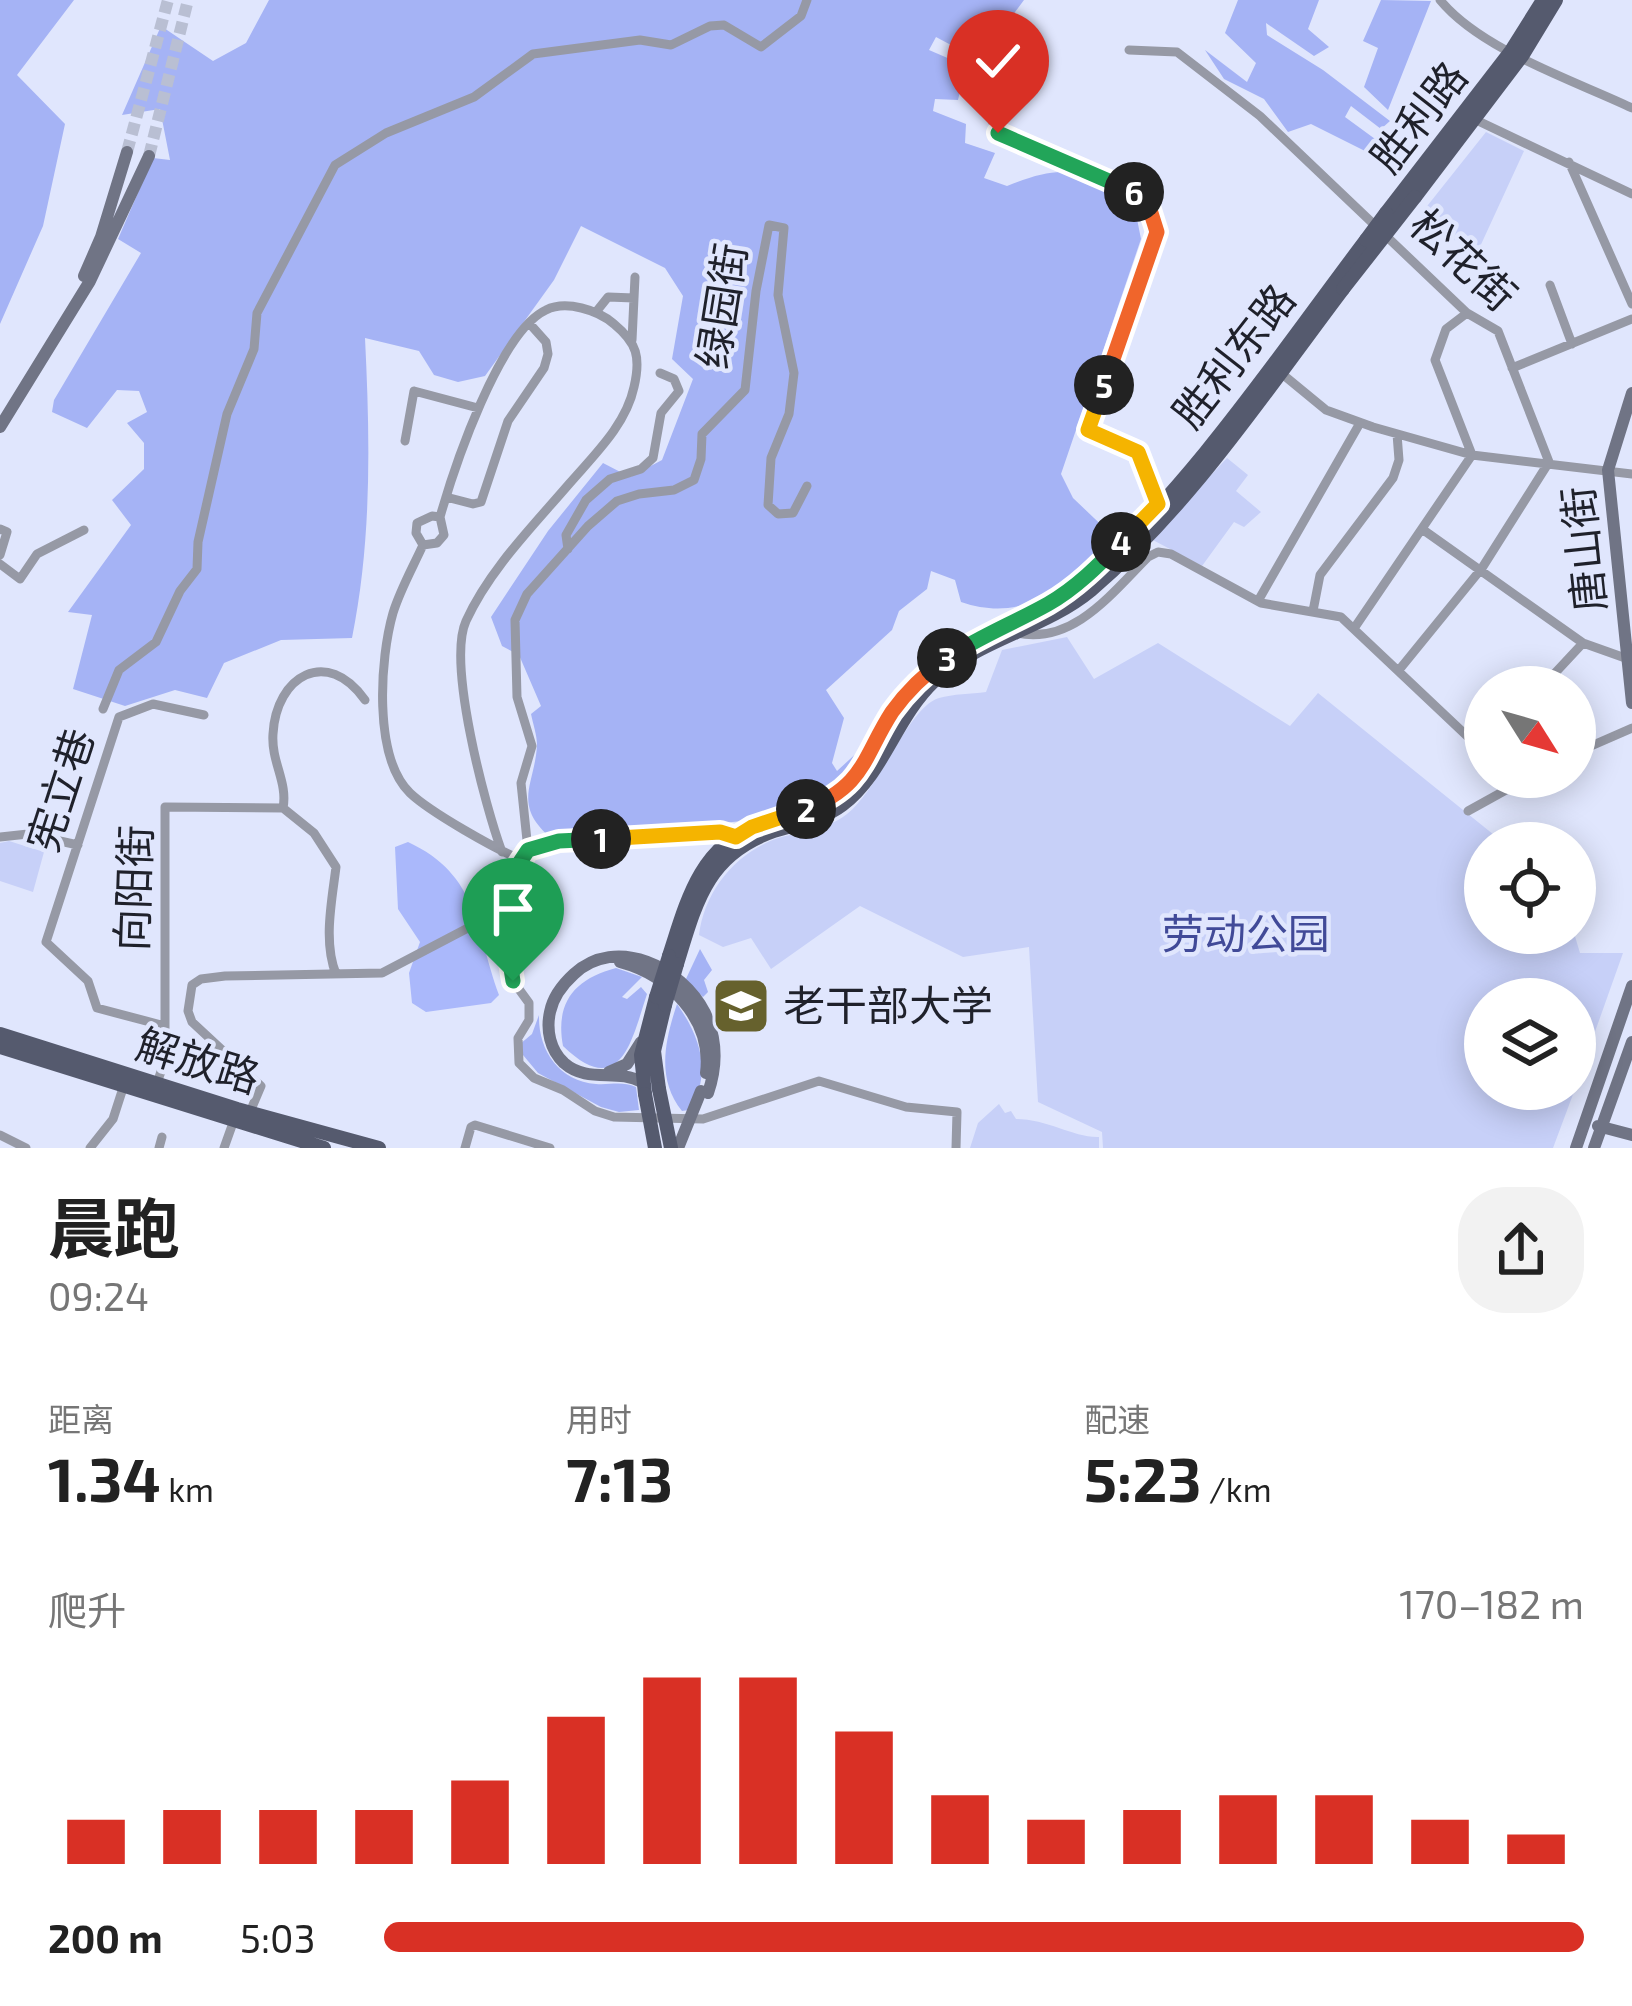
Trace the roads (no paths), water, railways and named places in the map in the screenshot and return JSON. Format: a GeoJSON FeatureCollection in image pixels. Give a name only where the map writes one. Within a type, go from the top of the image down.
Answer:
{"type":"FeatureCollection","features":[{"type":"Feature","properties":{"kind":"main road","name":"胜利路"},"geometry":{"type":"LineString","coordinates":[[1516,53],[1543,0]]}},
{"type":"Feature","properties":{"kind":"main road","name":"胜利路"},"geometry":{"type":"LineString","coordinates":[[673,960],[698,899],[718,866],[747,842],[844,804],[870,776],[899,723],[936,679],[989,645],[1070,605],[1114,568],[1197,480],[1415,197],[1556,0]]}},
{"type":"Feature","properties":{"kind":"main road","name":"胜利路"},"geometry":{"type":"LineString","coordinates":[[1386,213],[1469,117]]}},
{"type":"Feature","properties":{"kind":"main road"},"geometry":{"type":"LineString","coordinates":[[0,413],[89,266],[127,152]]}},
{"type":"Feature","properties":{"kind":"main road"},"geometry":{"type":"LineString","coordinates":[[0,427],[90,280],[149,157]]}},
{"type":"Feature","properties":{"kind":"main road","name":"胜利东路"},"geometry":{"type":"LineString","coordinates":[[678,1148],[648,1089],[644,1036],[673,960],[692,884],[705,865],[752,827],[819,804],[854,780],[891,714],[916,683],[979,637],[1052,602],[1088,576],[1158,504],[1386,213]]}},
{"type":"Feature","properties":{"kind":"main road","name":"唐山街"},"geometry":{"type":"LineString","coordinates":[[1632,393],[1608,470],[1632,703]]}},
{"type":"Feature","properties":{"kind":"main road"},"geometry":{"type":"LineString","coordinates":[[654,1148],[648,1089],[629,1076],[584,1075],[565,1064],[550,1044],[549,1016],[557,993],[580,969],[614,955],[649,962],[692,995],[704,1012],[715,1066],[678,1148]]}},
{"type":"Feature","properties":{"kind":"main road"},"geometry":{"type":"LineString","coordinates":[[644,1036],[618,1070],[586,1070],[568,1060],[560,1048],[554,1031],[556,1012],[566,992],[593,968],[622,962],[652,975],[687,1004],[698,1022],[707,1066],[705,1092]]}},
{"type":"Feature","properties":{"kind":"main road"},"geometry":{"type":"LineString","coordinates":[[1579,1148],[1632,986]]}},
{"type":"Feature","properties":{"kind":"main road","name":"胜利东路"},"geometry":{"type":"LineString","coordinates":[[648,1089],[660,1001]]}},
{"type":"Feature","properties":{"kind":"main road","name":"解放路"},"geometry":{"type":"LineString","coordinates":[[0,1034],[126,1080],[158,1083],[323,1148]]}},
{"type":"Feature","properties":{"kind":"main road"},"geometry":{"type":"LineString","coordinates":[[1594,1148],[1632,1042]]}},
{"type":"Feature","properties":{"kind":"main road","name":"解放路"},"geometry":{"type":"LineString","coordinates":[[0,1047],[351,1145],[379,1148]]}},
{"type":"Feature","properties":{"kind":"main road"},"geometry":{"type":"LineString","coordinates":[[1586,1122],[1632,1135]]}},
{"type":"Feature","properties":{"kind":"main road"},"geometry":{"type":"LineString","coordinates":[[1579,1148],[1601,1127]]}},
{"type":"Feature","properties":{"kind":"street"},"geometry":{"type":"LineString","coordinates":[[103,709],[119,670],[156,642],[197,568],[198,542],[227,414],[254,349],[257,313],[335,165],[386,133],[474,97],[533,54],[640,40],[671,45],[710,26],[724,26],[761,47],[801,16],[807,0]]}},
{"type":"Feature","properties":{"kind":"street"},"geometry":{"type":"LineString","coordinates":[[1440,0],[1468,26],[1632,108]]}},
{"type":"Feature","properties":{"kind":"street","name":"松花街"},"geometry":{"type":"LineString","coordinates":[[1129,50],[1178,52],[1260,116],[1466,313],[1498,331],[1549,463]]}},
{"type":"Feature","properties":{"kind":"street"},"geometry":{"type":"LineString","coordinates":[[981,73],[986,108],[998,133],[1146,197],[1157,232],[1088,430],[1138,452],[1158,504]]}},
{"type":"Feature","properties":{"kind":"street"},"geometry":{"type":"LineString","coordinates":[[1469,117],[1632,194]]}},
{"type":"Feature","properties":{"kind":"street"},"geometry":{"type":"LineString","coordinates":[[1569,162],[1632,304]]}},
{"type":"Feature","properties":{"kind":"street","name":"绿园街"},"geometry":{"type":"LineString","coordinates":[[525,855],[521,782],[532,746],[517,697],[515,620],[527,594],[617,501],[674,490],[694,480],[702,434],[745,390],[769,225],[784,228],[778,295],[794,373],[789,414],[771,458],[768,505],[778,514],[793,513],[806,486]]}},
{"type":"Feature","properties":{"kind":"street"},"geometry":{"type":"LineString","coordinates":[[502,852],[465,700],[458,663],[460,641],[487,586],[604,444],[630,405],[639,356],[632,340],[634,277]]}},
{"type":"Feature","properties":{"kind":"street"},"geometry":{"type":"LineString","coordinates":[[1550,285],[1572,344]]}},
{"type":"Feature","properties":{"kind":"street"},"geometry":{"type":"LineString","coordinates":[[596,312],[608,297],[634,298]]}},
{"type":"Feature","properties":{"kind":"street"},"geometry":{"type":"LineString","coordinates":[[423,545],[437,543],[444,535],[440,517],[478,408],[504,357],[529,323],[548,308],[571,307],[596,312],[632,340]]}},
{"type":"Feature","properties":{"kind":"street"},"geometry":{"type":"LineString","coordinates":[[1466,313],[1446,329],[1435,361],[1472,455]]}},
{"type":"Feature","properties":{"kind":"street"},"geometry":{"type":"LineString","coordinates":[[1512,368],[1632,319]]}},
{"type":"Feature","properties":{"kind":"street"},"geometry":{"type":"LineString","coordinates":[[446,497],[481,502],[508,421],[544,368],[548,354],[546,342],[529,323]]}},
{"type":"Feature","properties":{"kind":"street"},"geometry":{"type":"LineString","coordinates":[[1280,372],[1326,410],[1397,434],[1472,455],[1632,474]]}},
{"type":"Feature","properties":{"kind":"street"},"geometry":{"type":"LineString","coordinates":[[568,549],[566,535],[586,500],[610,479],[641,469],[653,458],[661,413],[679,391],[674,379],[660,374]]}},
{"type":"Feature","properties":{"kind":"street"},"geometry":{"type":"LineString","coordinates":[[405,441],[414,391],[478,408]]}},
{"type":"Feature","properties":{"kind":"street"},"geometry":{"type":"LineString","coordinates":[[1258,601],[1360,423]]}},
{"type":"Feature","properties":{"kind":"street"},"geometry":{"type":"LineString","coordinates":[[1313,611],[1320,575],[1394,478],[1400,460],[1397,434]]}},
{"type":"Feature","properties":{"kind":"street"},"geometry":{"type":"LineString","coordinates":[[1355,627],[1472,455]]}},
{"type":"Feature","properties":{"kind":"street"},"geometry":{"type":"LineString","coordinates":[[1399,670],[1482,568],[1549,463]]}},
{"type":"Feature","properties":{"kind":"street"},"geometry":{"type":"LineString","coordinates":[[423,545],[417,523],[432,515],[440,517]]}},
{"type":"Feature","properties":{"kind":"street"},"geometry":{"type":"LineString","coordinates":[[0,529],[7,532],[0,560],[20,579],[37,554],[84,530]]}},
{"type":"Feature","properties":{"kind":"street"},"geometry":{"type":"LineString","coordinates":[[1422,529],[1583,643],[1628,659]]}},
{"type":"Feature","properties":{"kind":"street"},"geometry":{"type":"LineString","coordinates":[[423,545],[394,611],[384,654],[382,703],[388,746],[408,792],[502,852],[525,855],[582,839],[720,832],[736,837]]}},
{"type":"Feature","properties":{"kind":"street"},"geometry":{"type":"LineString","coordinates":[[1017,633],[1033,637],[1058,633],[1097,609],[1158,552],[1171,554],[1271,607],[1341,616],[1464,731]]}},
{"type":"Feature","properties":{"kind":"street"},"geometry":{"type":"LineString","coordinates":[[1562,666],[1583,643]]}},
{"type":"Feature","properties":{"kind":"street"},"geometry":{"type":"LineString","coordinates":[[336,974],[331,962],[331,910],[336,867],[314,833],[283,808],[286,790],[274,759],[272,736],[276,706],[288,685],[302,675],[332,674],[354,684],[365,700]]}},
{"type":"Feature","properties":{"kind":"street","name":"宪立巷"},"geometry":{"type":"LineString","coordinates":[[165,1026],[98,1008],[88,981],[46,942],[119,717],[153,704],[204,715]]}},
{"type":"Feature","properties":{"kind":"street"},"geometry":{"type":"LineString","coordinates":[[1596,744],[1632,728]]}},
{"type":"Feature","properties":{"kind":"street"},"geometry":{"type":"LineString","coordinates":[[1468,811],[1487,798]]}},
{"type":"Feature","properties":{"kind":"street","name":"向阳街"},"geometry":{"type":"LineString","coordinates":[[158,1083],[165,1026],[166,807],[283,808]]}},
{"type":"Feature","properties":{"kind":"street"},"geometry":{"type":"LineString","coordinates":[[0,837],[28,834],[78,845]]}},
{"type":"Feature","properties":{"kind":"street"},"geometry":{"type":"LineString","coordinates":[[525,855],[508,880],[508,950],[513,981],[529,1003],[529,1020],[518,1037],[519,1063],[534,1078],[614,1117],[703,1119],[819,1081],[906,1107],[957,1112],[956,1148]]}},
{"type":"Feature","properties":{"kind":"street"},"geometry":{"type":"LineString","coordinates":[[224,1148],[240,1114],[262,1086],[193,1022],[188,1011],[192,985],[225,976],[382,973],[508,907]]}},
{"type":"Feature","properties":{"kind":"street"},"geometry":{"type":"LineString","coordinates":[[90,1148],[113,1119],[126,1080]]}},
{"type":"Feature","properties":{"kind":"street"},"geometry":{"type":"LineString","coordinates":[[654,1148],[676,1135],[682,1118]]}},
{"type":"Feature","properties":{"kind":"street"},"geometry":{"type":"LineString","coordinates":[[465,1148],[475,1125],[550,1148]]}},
{"type":"Feature","properties":{"kind":"street"},"geometry":{"type":"LineString","coordinates":[[0,1135],[26,1148]]}},
{"type":"Feature","properties":{"kind":"tunnel"},"geometry":{"type":"LineString","coordinates":[[127,152],[168,0]]}},
{"type":"Feature","properties":{"kind":"tunnel"},"geometry":{"type":"LineString","coordinates":[[149,156],[188,0]]}},
{"type":"Feature","properties":{"kind":"place","name":"老干部大学"},"geometry":{"type":"Point","coordinates":[741,1006]}},
{"type":"Feature","properties":{"kind":"park label","name":"劳动公园"},"geometry":{"type":"Point","coordinates":[1246,934]}}]}
